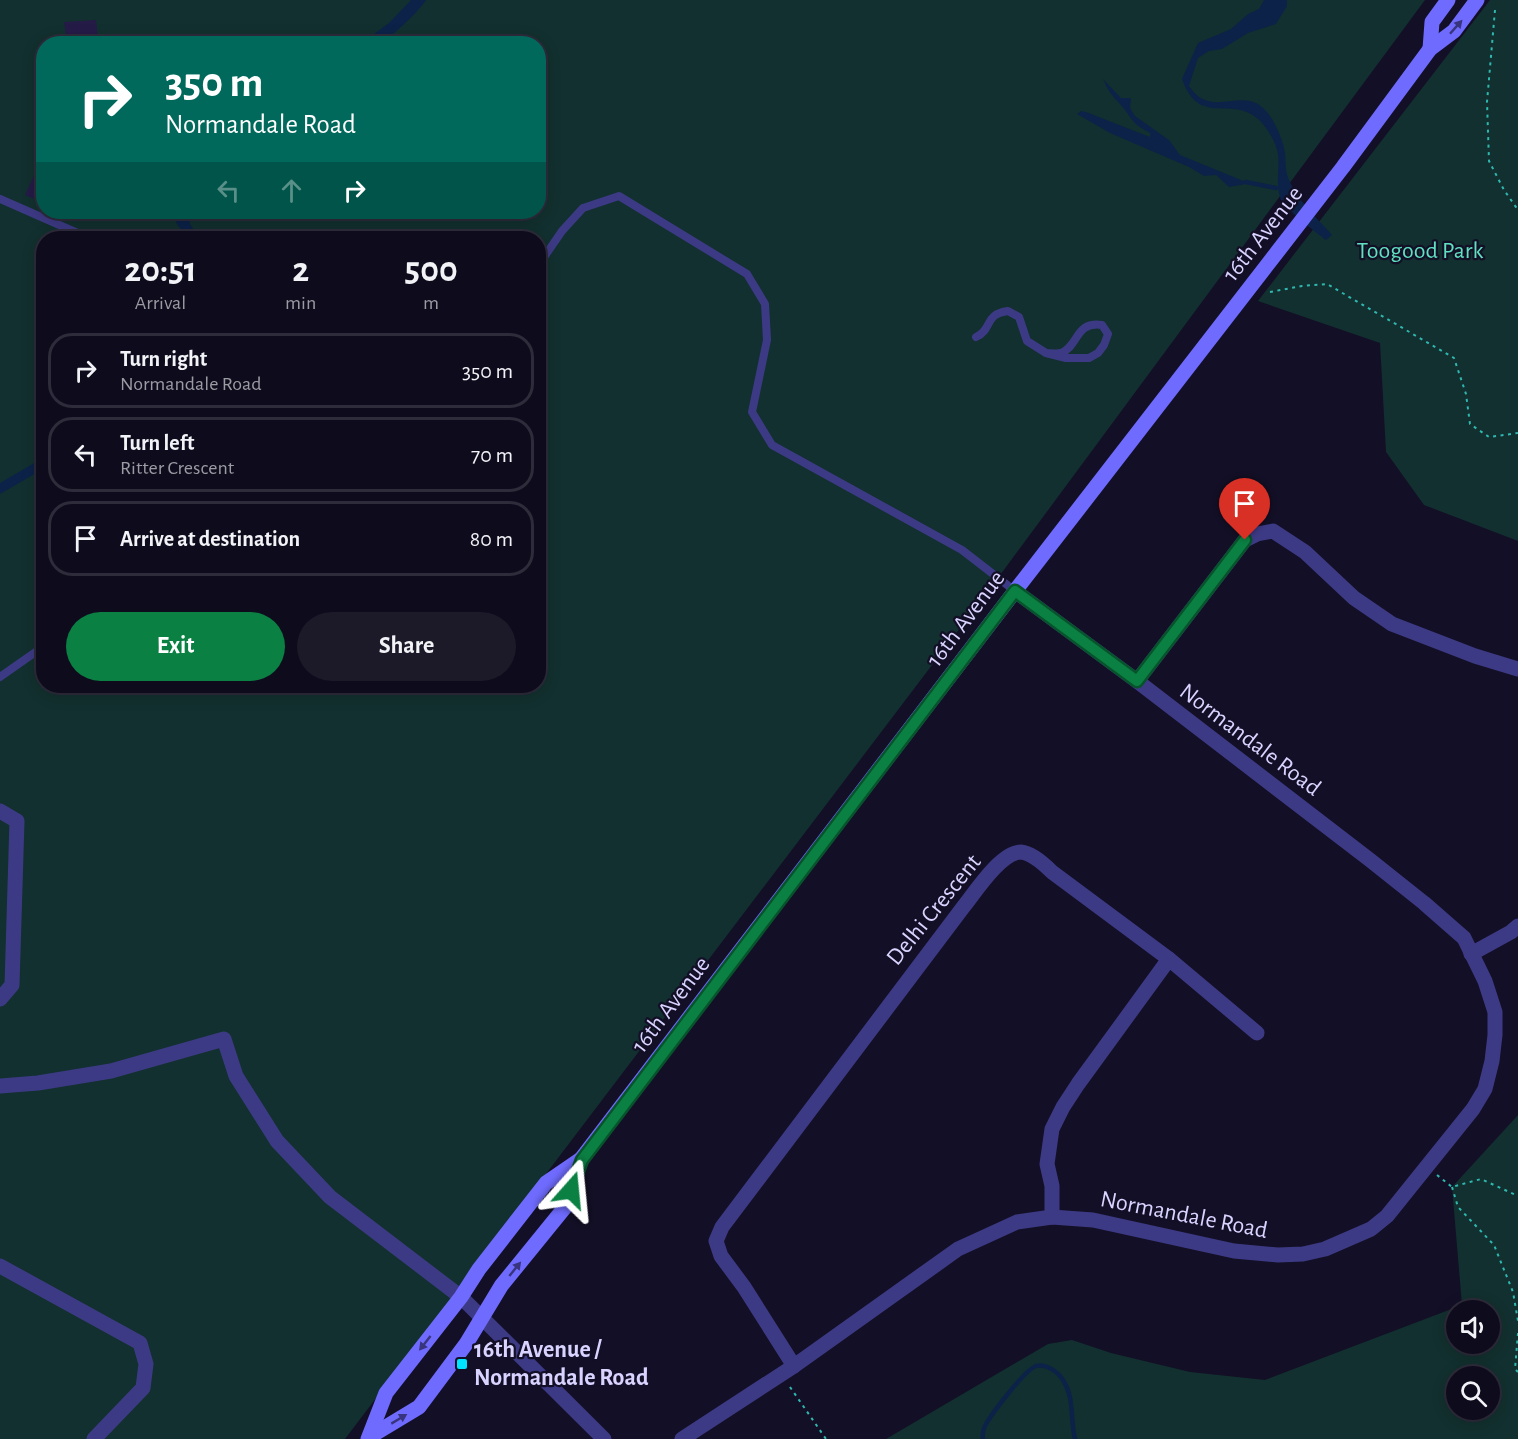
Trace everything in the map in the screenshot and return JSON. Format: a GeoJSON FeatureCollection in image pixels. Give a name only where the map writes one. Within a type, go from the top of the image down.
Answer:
{"type":"FeatureCollection","features":[{"type":"Feature","properties":{"kind":"main road","name":"16th Avenue"},"geometry":{"type":"LineString","coordinates":[[1430,48],[1432,22],[1448,0]]}},
{"type":"Feature","properties":{"kind":"main road","name":"16th Avenue"},"geometry":{"type":"LineString","coordinates":[[370,1437],[419,1407],[466,1344],[501,1286],[566,1206],[582,1160],[1015,591],[1325,191],[1430,48],[1454,31],[1478,0]]}},
{"type":"Feature","properties":{"kind":"main road","name":"16th Avenue"},"geometry":{"type":"LineString","coordinates":[[370,1437],[386,1393],[479,1269],[546,1183],[582,1160]]}},
{"type":"Feature","properties":{"kind":"street"},"geometry":{"type":"LineString","coordinates":[[1137,681],[1245,540],[1257,534],[1273,531],[1305,552],[1354,598],[1392,624],[1475,656],[1518,669]]}},
{"type":"Feature","properties":{"kind":"street","name":"Normandale Road"},"geometry":{"type":"LineString","coordinates":[[682,1439],[788,1370],[958,1249],[1017,1222],[1052,1217],[1093,1220],[1234,1251],[1278,1256],[1325,1250],[1371,1229],[1387,1216],[1473,1109],[1485,1089],[1492,1061],[1495,1012],[1485,981],[1464,938],[1424,903],[1137,681],[1015,591]]}},
{"type":"Feature","properties":{"kind":"street"},"geometry":{"type":"LineString","coordinates":[[0,812],[17,820],[12,985],[0,999]]}},
{"type":"Feature","properties":{"kind":"street","name":"Delhi Crescent"},"geometry":{"type":"LineString","coordinates":[[788,1370],[757,1306],[721,1256],[716,1241],[722,1227],[879,1017],[996,866],[1008,856],[1021,852],[1030,856],[1169,959]]}},
{"type":"Feature","properties":{"kind":"street"},"geometry":{"type":"LineString","coordinates":[[1471,954],[1518,926]]}},
{"type":"Feature","properties":{"kind":"street"},"geometry":{"type":"LineString","coordinates":[[1052,1217],[1052,1186],[1047,1164],[1052,1129],[1078,1084],[1169,959],[1257,1033]]}},
{"type":"Feature","properties":{"kind":"street"},"geometry":{"type":"LineString","coordinates":[[0,1086],[38,1083],[111,1071],[224,1039],[236,1076],[277,1141],[330,1197],[460,1297],[604,1439]]}},
{"type":"Feature","properties":{"kind":"street"},"geometry":{"type":"LineString","coordinates":[[0,1266],[140,1343],[146,1364],[143,1388],[94,1439]]}},
{"type":"Feature","properties":{"kind":"lane"},"geometry":{"type":"LineString","coordinates":[[546,254],[562,231],[583,208],[619,196],[747,274],[765,304],[767,340],[752,412],[772,444],[962,550],[1015,591]]}},
{"type":"Feature","properties":{"kind":"lane"},"geometry":{"type":"LineString","coordinates":[[0,199],[36,215]]}},
{"type":"Feature","properties":{"kind":"lane"},"geometry":{"type":"LineString","coordinates":[[46,219],[73,231]]}},
{"type":"Feature","properties":{"kind":"lane"},"geometry":{"type":"LineString","coordinates":[[976,337],[983,334],[990,320],[998,312],[1008,311],[1019,318],[1027,341],[1046,353],[1066,358],[1089,358],[1098,353],[1108,334],[1102,326],[1093,324],[1084,327],[1068,347],[1060,353],[1046,353]]}},
{"type":"Feature","properties":{"kind":"lane"},"geometry":{"type":"LineString","coordinates":[[0,677],[36,652]]}},
{"type":"Feature","properties":{"kind":"path"},"geometry":{"type":"LineString","coordinates":[[1495,10],[1487,102],[1489,160],[1504,190],[1518,210]]}},
{"type":"Feature","properties":{"kind":"path"},"geometry":{"type":"LineString","coordinates":[[1270,292],[1327,284],[1454,358],[1466,394],[1470,424],[1489,437],[1518,433]]}},
{"type":"Feature","properties":{"kind":"path"},"geometry":{"type":"LineString","coordinates":[[1428,1167],[1452,1187],[1458,1207],[1494,1245],[1513,1292],[1518,1321]]}},
{"type":"Feature","properties":{"kind":"path"},"geometry":{"type":"LineString","coordinates":[[1452,1187],[1481,1179],[1518,1196]]}},
{"type":"Feature","properties":{"kind":"path"},"geometry":{"type":"LineString","coordinates":[[1518,1333],[1515,1369],[1518,1372]]}},
{"type":"Feature","properties":{"kind":"path"},"geometry":{"type":"LineString","coordinates":[[788,1370],[826,1439]]}},
{"type":"Feature","properties":{"kind":"green space"},"geometry":{"type":"Polygon","coordinates":[[[0,0],[1425,0],[995,582],[345,1439],[0,1439],[0,0]]]}},
{"type":"Feature","properties":{"kind":"green space","name":"Toogood Park"},"geometry":{"type":"Polygon","coordinates":[[[1490,0],[1518,0],[1518,541],[1424,505],[1386,452],[1380,343],[1258,301],[1490,0]]]}},
{"type":"Feature","properties":{"kind":"green space"},"geometry":{"type":"Polygon","coordinates":[[[1518,1115],[1518,1439],[886,1439],[1048,1344],[1072,1340],[1111,1353],[1190,1372],[1265,1380],[1446,1311],[1446,1354],[1500,1354],[1500,1300],[1462,1300],[1452,1187],[1518,1115]]]}},
{"type":"Feature","properties":{"kind":"water"},"geometry":{"type":"Polygon","coordinates":[[[411,0],[426,0],[390,36],[371,36],[389,23],[411,0]]]}},
{"type":"Feature","properties":{"kind":"water"},"geometry":{"type":"Polygon","coordinates":[[[1264,0],[1287,0],[1287,6],[1276,24],[1248,33],[1222,49],[1209,51],[1198,58],[1189,86],[1198,96],[1208,101],[1248,101],[1266,111],[1282,142],[1289,180],[1303,202],[1332,235],[1326,240],[1283,204],[1278,189],[1277,149],[1271,135],[1261,122],[1248,112],[1207,107],[1197,103],[1189,94],[1182,79],[1198,43],[1231,29],[1248,14],[1259,9],[1264,0]]]}},
{"type":"Feature","properties":{"kind":"water"},"geometry":{"type":"Polygon","coordinates":[[[1103,79],[1121,98],[1131,98],[1130,108],[1135,116],[1169,140],[1180,155],[1246,182],[1246,184],[1229,187],[1216,175],[1204,176],[1189,167],[1110,133],[1077,114],[1081,111],[1086,112],[1150,137],[1150,133],[1135,123],[1108,90],[1103,79]]]}},
{"type":"Feature","properties":{"kind":"water"},"geometry":{"type":"Polygon","coordinates":[[[175,219],[189,219],[194,231],[183,231],[175,219]]]}},
{"type":"Feature","properties":{"kind":"water"},"geometry":{"type":"Polygon","coordinates":[[[36,462],[36,473],[0,494],[0,483],[36,462]]]}},
{"type":"Feature","properties":{"kind":"building"},"geometry":{"type":"Polygon","coordinates":[[[96,20],[98,36],[66,36],[64,22],[96,20]]]}},
{"type":"Feature","properties":{"kind":"building"},"geometry":{"type":"Polygon","coordinates":[[[36,171],[36,200],[25,195],[36,171]]]}},
{"type":"Feature","properties":{"kind":"waterway"},"geometry":{"type":"LineString","coordinates":[[1246,182],[1276,188]]}},
{"type":"Feature","properties":{"kind":"waterway"},"geometry":{"type":"LineString","coordinates":[[983,1439],[985,1426],[1001,1403],[1024,1375],[1040,1365],[1055,1371],[1067,1387],[1075,1439]]}},
{"type":"Feature","properties":{"kind":"place","name":"16th Avenue / Normandale Road"},"geometry":{"type":"Point","coordinates":[462,1364]}},
{"type":"Feature","properties":{"kind":"route"},"geometry":{"type":"LineString","coordinates":[[571,1190],[582,1160],[1015,591],[1137,681],[1245,540]]}}]}
